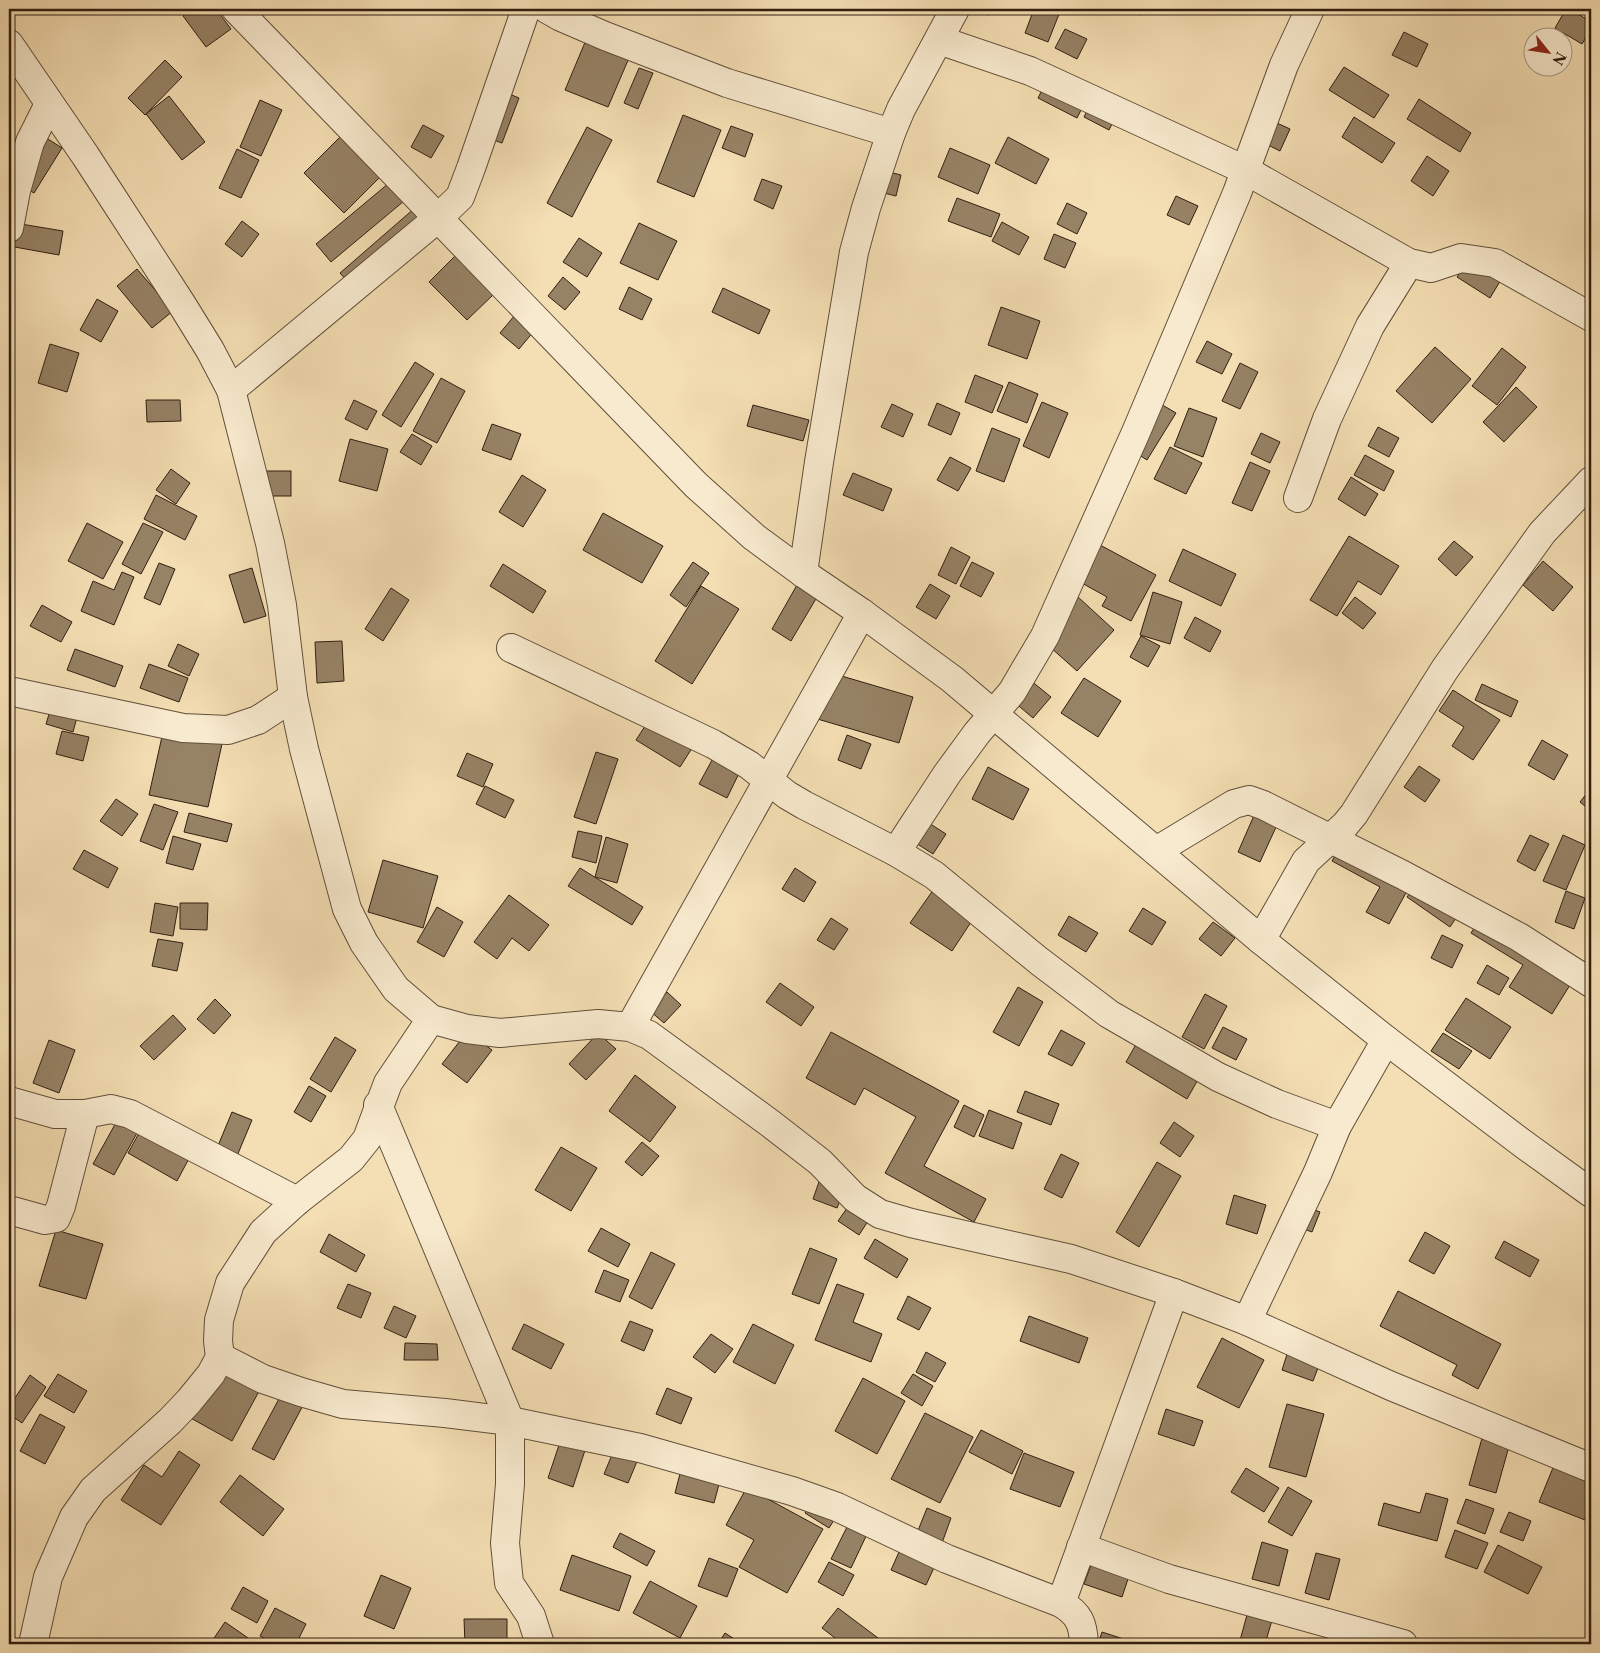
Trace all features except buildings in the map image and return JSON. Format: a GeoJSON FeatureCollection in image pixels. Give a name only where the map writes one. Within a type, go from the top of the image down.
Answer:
{"type":"FeatureCollection","features":[{"type":"Feature","properties":{"kind":"street"},"geometry":{"type":"LineString","coordinates":[[236,9],[696,485],[754,537],[952,678],[1261,940],[1386,1040],[1591,1194]]}},
{"type":"Feature","properties":{"kind":"street"},"geometry":{"type":"LineString","coordinates":[[232,390],[438,218],[460,197],[526,9]]}},
{"type":"Feature","properties":{"kind":"street"},"geometry":{"type":"LineString","coordinates":[[547,9],[605,36],[727,82],[891,133]]}},
{"type":"Feature","properties":{"kind":"street"},"geometry":{"type":"LineString","coordinates":[[803,573],[819,462],[854,252],[866,208],[891,133],[901,109],[955,9]]}},
{"type":"Feature","properties":{"kind":"street"},"geometry":{"type":"LineString","coordinates":[[896,852],[947,774],[977,733],[1012,692],[1045,636],[1136,432],[1237,193],[1284,65],[1310,9]]}},
{"type":"Feature","properties":{"kind":"street"},"geometry":{"type":"LineString","coordinates":[[939,40],[1030,71],[1245,170],[1409,263],[1431,268],[1461,258],[1495,263],[1591,317]]}},
{"type":"Feature","properties":{"kind":"street"},"geometry":{"type":"LineString","coordinates":[[9,44],[181,302],[232,390],[270,543],[282,604],[293,698],[304,749],[347,908],[364,943],[396,989],[431,1019],[467,1029],[500,1033],[598,1024],[630,1027],[649,1035],[772,1124],[820,1162],[855,1198],[880,1214],[911,1223],[1071,1259],[1174,1293],[1247,1321],[1392,1386],[1591,1468]]}},
{"type":"Feature","properties":{"kind":"street"},"geometry":{"type":"LineString","coordinates":[[9,228],[16,191],[30,142],[49,104]]}},
{"type":"Feature","properties":{"kind":"street"},"geometry":{"type":"LineString","coordinates":[[1298,498],[1327,419],[1370,326],[1409,263]]}},
{"type":"Feature","properties":{"kind":"street"},"geometry":{"type":"LineString","coordinates":[[1261,940],[1306,862],[1354,814],[1445,669],[1542,533],[1591,481]]}},
{"type":"Feature","properties":{"kind":"street"},"geometry":{"type":"LineString","coordinates":[[630,1027],[862,613]]}},
{"type":"Feature","properties":{"kind":"street"},"geometry":{"type":"LineString","coordinates":[[511,648],[713,744],[749,765],[787,795],[896,852],[934,875],[1039,961],[1109,1014],[1218,1077],[1277,1104],[1338,1126]]}},
{"type":"Feature","properties":{"kind":"street"},"geometry":{"type":"LineString","coordinates":[[9,691],[183,728],[228,730],[258,720],[293,698]]}},
{"type":"Feature","properties":{"kind":"street"},"geometry":{"type":"LineString","coordinates":[[1156,851],[1234,804],[1249,800],[1263,805],[1403,875],[1519,937],[1591,983]]}},
{"type":"Feature","properties":{"kind":"street"},"geometry":{"type":"LineString","coordinates":[[32,1644],[48,1577],[74,1517],[93,1490],[190,1402],[211,1374],[220,1357],[218,1341],[219,1320],[230,1284],[263,1232],[297,1201],[351,1159],[367,1139],[378,1105],[388,1083],[431,1019]]}},
{"type":"Feature","properties":{"kind":"street"},"geometry":{"type":"LineString","coordinates":[[1247,1321],[1338,1126],[1386,1040]]}},
{"type":"Feature","properties":{"kind":"street"},"geometry":{"type":"LineString","coordinates":[[9,1101],[55,1114],[85,1114],[111,1109],[130,1114],[297,1201]]}},
{"type":"Feature","properties":{"kind":"street"},"geometry":{"type":"LineString","coordinates":[[378,1105],[510,1421],[510,1484],[505,1543],[509,1583],[531,1616],[540,1644]]}},
{"type":"Feature","properties":{"kind":"street"},"geometry":{"type":"LineString","coordinates":[[9,1210],[45,1220],[56,1218],[61,1206],[85,1114]]}},
{"type":"Feature","properties":{"kind":"street"},"geometry":{"type":"LineString","coordinates":[[1060,1603],[1174,1293]]}},
{"type":"Feature","properties":{"kind":"street"},"geometry":{"type":"LineString","coordinates":[[220,1357],[263,1378],[301,1392],[343,1404],[445,1412],[510,1421],[640,1448],[801,1494],[838,1507],[947,1559],[1060,1603],[1074,1611],[1084,1630],[1084,1644]]}},
{"type":"Feature","properties":{"kind":"street"},"geometry":{"type":"LineString","coordinates":[[1081,1547],[1169,1578],[1403,1644]]}}]}
